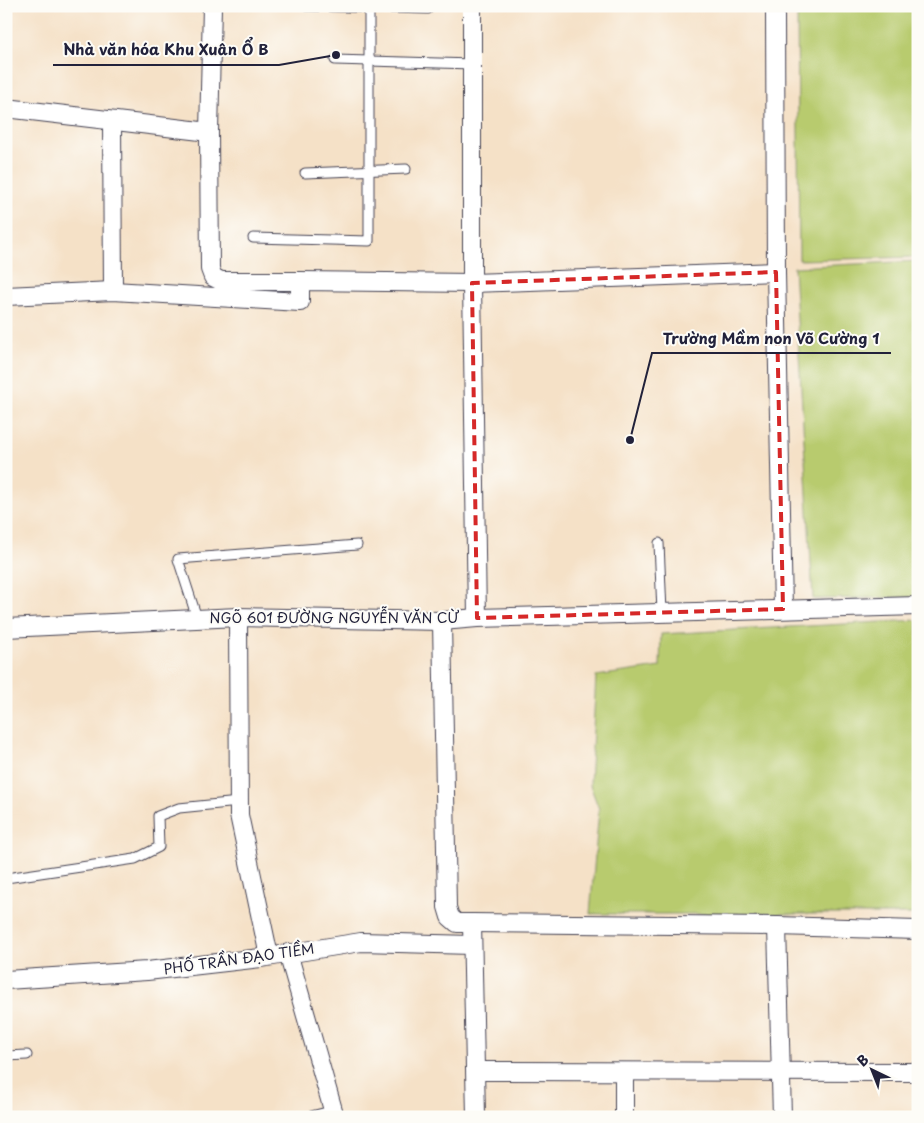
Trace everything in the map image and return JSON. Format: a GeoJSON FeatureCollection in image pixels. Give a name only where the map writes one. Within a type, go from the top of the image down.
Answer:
{"type":"FeatureCollection","features":[{"type":"Feature","properties":{"kind":"street"},"geometry":{"type":"LineString","coordinates":[[212,6],[209,132],[210,269],[213,276],[221,280],[472,283],[776,272]]}},
{"type":"Feature","properties":{"kind":"street"},"geometry":{"type":"LineString","coordinates":[[472,6],[472,283],[477,618]]}},
{"type":"Feature","properties":{"kind":"street"},"geometry":{"type":"LineString","coordinates":[[775,6],[776,272],[782,609]]}},
{"type":"Feature","properties":{"kind":"street"},"geometry":{"type":"LineString","coordinates":[[6,108],[209,132]]}},
{"type":"Feature","properties":{"kind":"street"},"geometry":{"type":"LineString","coordinates":[[112,121],[113,291]]}},
{"type":"Feature","properties":{"kind":"street"},"geometry":{"type":"LineString","coordinates":[[6,296],[113,291],[300,302],[300,282]]}},
{"type":"Feature","properties":{"kind":"street","name":"NGÕ 601 ĐƯỜNG NGUYỄN VĂN CỪ"},"geometry":{"type":"LineString","coordinates":[[6,628],[238,617],[442,622],[477,618],[918,606]]}},
{"type":"Feature","properties":{"kind":"street"},"geometry":{"type":"LineString","coordinates":[[238,617],[239,815],[269,956]]}},
{"type":"Feature","properties":{"kind":"street"},"geometry":{"type":"LineString","coordinates":[[442,622],[446,907],[450,917],[457,923],[777,926],[918,930]]}},
{"type":"Feature","properties":{"kind":"street"},"geometry":{"type":"LineString","coordinates":[[472,923],[476,1117]]}},
{"type":"Feature","properties":{"kind":"street"},"geometry":{"type":"LineString","coordinates":[[777,926],[782,1117]]}},
{"type":"Feature","properties":{"kind":"street","name":"PHỐ TRẦN ĐẠO TIỀM"},"geometry":{"type":"LineString","coordinates":[[6,980],[147,971],[269,956],[361,942],[472,945]]}},
{"type":"Feature","properties":{"kind":"street"},"geometry":{"type":"LineString","coordinates":[[288,953],[335,1113]]}},
{"type":"Feature","properties":{"kind":"street"},"geometry":{"type":"LineString","coordinates":[[476,1071],[918,1072]]}},
{"type":"Feature","properties":{"kind":"street"},"geometry":{"type":"LineString","coordinates":[[624,1072],[624,1117]]}},
{"type":"Feature","properties":{"kind":"lane"},"geometry":{"type":"LineString","coordinates":[[306,6],[428,9],[428,6]]}},
{"type":"Feature","properties":{"kind":"lane"},"geometry":{"type":"LineString","coordinates":[[253,238],[369,241],[369,8]]}},
{"type":"Feature","properties":{"kind":"lane"},"geometry":{"type":"LineString","coordinates":[[335,60],[473,64]]}},
{"type":"Feature","properties":{"kind":"lane"},"geometry":{"type":"LineString","coordinates":[[305,173],[406,169]]}},
{"type":"Feature","properties":{"kind":"lane"},"geometry":{"type":"LineString","coordinates":[[659,543],[662,612]]}},
{"type":"Feature","properties":{"kind":"lane"},"geometry":{"type":"LineString","coordinates":[[198,618],[178,559],[357,545]]}},
{"type":"Feature","properties":{"kind":"lane"},"geometry":{"type":"LineString","coordinates":[[6,878],[134,858],[159,847],[158,816],[178,808],[239,802]]}},
{"type":"Feature","properties":{"kind":"lane"},"geometry":{"type":"LineString","coordinates":[[6,1056],[27,1055]]}},
{"type":"Feature","properties":{"kind":"lane"},"geometry":{"type":"LineString","coordinates":[[307,1117],[335,1113]]}},
{"type":"Feature","properties":{"kind":"highlighted area"},"geometry":{"type":"Polygon","coordinates":[[[776,272],[783,609],[477,618],[472,283],[776,272]]]}},
{"type":"Feature","properties":{"kind":"green space"},"geometry":{"type":"Polygon","coordinates":[[[797,6],[918,6],[918,257],[799,260],[797,6]]]}},
{"type":"Feature","properties":{"kind":"green space"},"geometry":{"type":"Polygon","coordinates":[[[918,261],[918,597],[813,599],[794,267],[918,261]]]}},
{"type":"Feature","properties":{"kind":"green space"},"geometry":{"type":"Polygon","coordinates":[[[918,620],[918,914],[590,914],[599,809],[590,785],[596,676],[660,667],[661,634],[918,620]]]}},
{"type":"Feature","properties":{"kind":"place","name":"Nhà văn hóa Khu Xuân Ổ B"},"geometry":{"type":"Point","coordinates":[336,55]}},
{"type":"Feature","properties":{"kind":"place","name":"Trường Mầm non Võ Cường 1"},"geometry":{"type":"Point","coordinates":[630,440]}}]}
